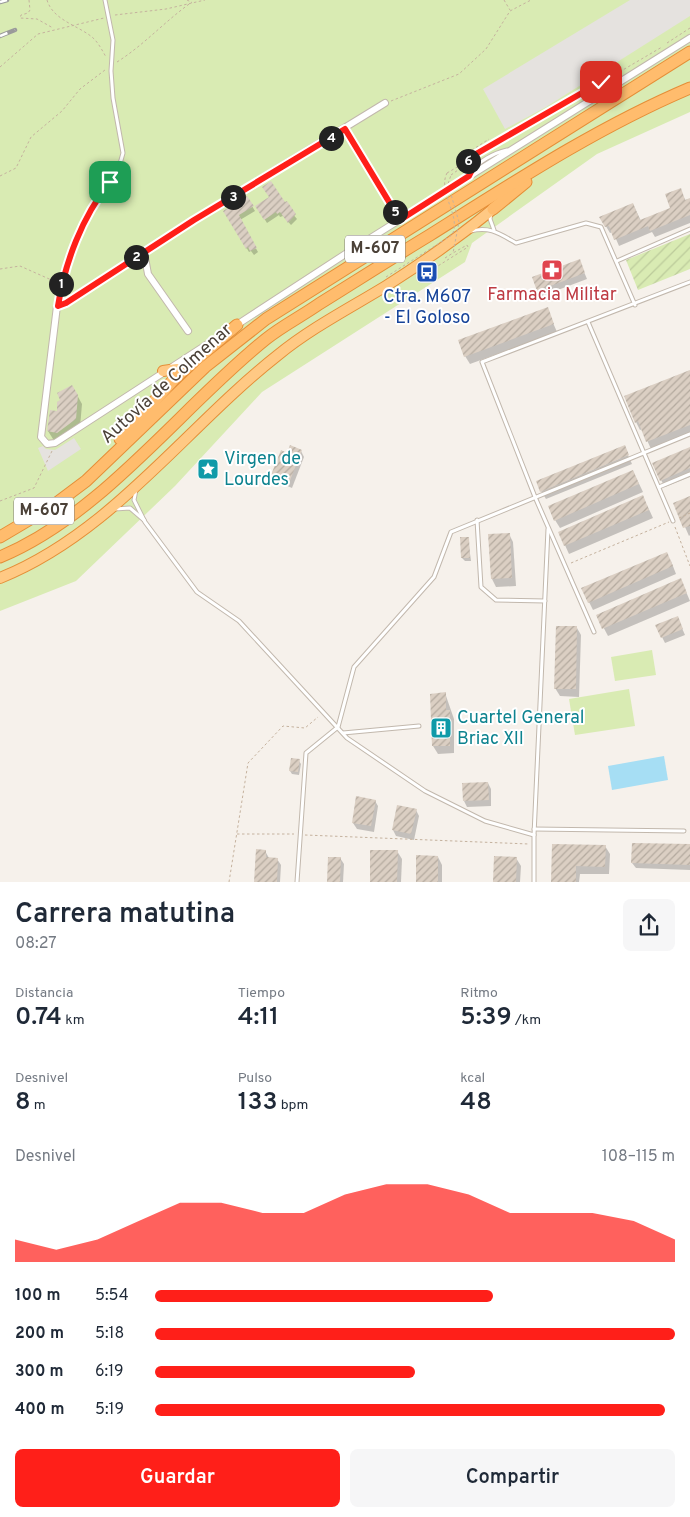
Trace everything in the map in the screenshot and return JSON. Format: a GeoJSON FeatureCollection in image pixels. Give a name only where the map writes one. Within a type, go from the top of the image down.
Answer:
{"type":"FeatureCollection","features":[{"type":"Feature","properties":{"kind":"highway","name":"Autovía de Colmenar"},"geometry":{"type":"LineString","coordinates":[[0,537],[54,505],[86,481],[205,367],[266,319],[690,52]]}},
{"type":"Feature","properties":{"kind":"highway","name":"Autovía de Colmenar"},"geometry":{"type":"LineString","coordinates":[[0,557],[54,528],[115,480],[217,380],[268,337],[552,159],[636,112],[690,88]]}},
{"type":"Feature","properties":{"kind":"highway"},"geometry":{"type":"LineString","coordinates":[[0,578],[50,553],[109,510],[178,444],[278,354],[464,233],[552,159]]}},
{"type":"Feature","properties":{"kind":"highway"},"geometry":{"type":"LineString","coordinates":[[86,481],[133,424],[177,376],[237,325]]}},
{"type":"Feature","properties":{"kind":"highway"},"geometry":{"type":"LineString","coordinates":[[163,371],[177,369],[177,376]]}},
{"type":"Feature","properties":{"kind":"street"},"geometry":{"type":"LineString","coordinates":[[385,103],[144,252],[66,303],[58,306],[41,437],[47,444],[55,443],[149,384],[163,371],[690,38]]}},
{"type":"Feature","properties":{"kind":"street"},"geometry":{"type":"LineString","coordinates":[[144,252],[148,274],[188,331]]}},
{"type":"Feature","properties":{"kind":"lane"},"geometry":{"type":"LineString","coordinates":[[58,306],[64,274],[93,204],[118,171],[123,153],[113,98],[111,66],[113,40],[110,16],[104,0]]}},
{"type":"Feature","properties":{"kind":"lane"},"geometry":{"type":"LineString","coordinates":[[469,176],[473,168],[497,152],[512,149]]}},
{"type":"Feature","properties":{"kind":"lane"},"geometry":{"type":"LineString","coordinates":[[493,209],[490,219],[494,230]]}},
{"type":"Feature","properties":{"kind":"lane"},"geometry":{"type":"LineString","coordinates":[[464,233],[480,229],[494,230],[516,243],[586,224],[601,227],[635,305]]}},
{"type":"Feature","properties":{"kind":"lane"},"geometry":{"type":"LineString","coordinates":[[617,261],[690,229]]}},
{"type":"Feature","properties":{"kind":"lane"},"geometry":{"type":"LineString","coordinates":[[594,632],[535,497],[482,362],[635,305],[690,282]]}},
{"type":"Feature","properties":{"kind":"lane"},"geometry":{"type":"LineString","coordinates":[[588,322],[673,520]]}},
{"type":"Feature","properties":{"kind":"lane"},"geometry":{"type":"LineString","coordinates":[[296,882],[306,754],[338,727],[354,667],[434,576],[451,532],[690,434]]}},
{"type":"Feature","properties":{"kind":"lane"},"geometry":{"type":"LineString","coordinates":[[659,487],[690,474]]}},
{"type":"Feature","properties":{"kind":"lane"},"geometry":{"type":"LineString","coordinates":[[138,484],[134,500],[145,522],[197,592],[235,618],[354,743],[425,791],[485,821],[534,835]]}},
{"type":"Feature","properties":{"kind":"lane"},"geometry":{"type":"LineString","coordinates":[[109,510],[130,508],[145,522]]}},
{"type":"Feature","properties":{"kind":"lane"},"geometry":{"type":"LineString","coordinates":[[477,520],[481,587],[496,600],[545,601]]}},
{"type":"Feature","properties":{"kind":"lane"},"geometry":{"type":"LineString","coordinates":[[534,882],[534,829],[548,528]]}},
{"type":"Feature","properties":{"kind":"lane"},"geometry":{"type":"LineString","coordinates":[[343,733],[419,726]]}},
{"type":"Feature","properties":{"kind":"lane"},"geometry":{"type":"LineString","coordinates":[[534,829],[684,831]]}},
{"type":"Feature","properties":{"kind":"path"},"geometry":{"type":"LineString","coordinates":[[29,0],[30,10],[28,14],[20,15],[20,18],[37,19],[54,28]]}},
{"type":"Feature","properties":{"kind":"path"},"geometry":{"type":"LineString","coordinates":[[47,0],[48,5],[63,20],[93,38],[111,66]]}},
{"type":"Feature","properties":{"kind":"path"},"geometry":{"type":"LineString","coordinates":[[187,0],[192,2]]}},
{"type":"Feature","properties":{"kind":"path"},"geometry":{"type":"LineString","coordinates":[[0,67],[33,37],[54,28],[110,16],[166,9],[205,0]]}},
{"type":"Feature","properties":{"kind":"path"},"geometry":{"type":"LineString","coordinates":[[504,0],[510,11]]}},
{"type":"Feature","properties":{"kind":"path"},"geometry":{"type":"LineString","coordinates":[[385,103],[459,74],[486,49],[510,11],[531,0]]}},
{"type":"Feature","properties":{"kind":"path"},"geometry":{"type":"LineString","coordinates":[[0,176],[16,168],[31,137],[62,111],[80,88],[135,51],[168,20],[192,2]]}},
{"type":"Feature","properties":{"kind":"path"},"geometry":{"type":"LineString","coordinates":[[386,277],[452,235],[455,225],[445,187],[447,173],[469,158],[690,28]]}},
{"type":"Feature","properties":{"kind":"path"},"geometry":{"type":"LineString","coordinates":[[345,129],[400,220]]}},
{"type":"Feature","properties":{"kind":"path"},"geometry":{"type":"LineString","coordinates":[[469,158],[466,154],[489,139]]}},
{"type":"Feature","properties":{"kind":"path"},"geometry":{"type":"LineString","coordinates":[[453,253],[459,222],[448,184],[451,174],[465,165],[469,158]]}},
{"type":"Feature","properties":{"kind":"path"},"geometry":{"type":"LineString","coordinates":[[465,165],[473,168]]}},
{"type":"Feature","properties":{"kind":"path"},"geometry":{"type":"LineString","coordinates":[[430,271],[468,247],[445,258]]}},
{"type":"Feature","properties":{"kind":"path"},"geometry":{"type":"LineString","coordinates":[[0,269],[20,266],[55,282]]}},
{"type":"Feature","properties":{"kind":"path"},"geometry":{"type":"LineString","coordinates":[[0,501],[34,488],[55,443]]}},
{"type":"Feature","properties":{"kind":"path"},"geometry":{"type":"LineString","coordinates":[[565,565],[690,514]]}},
{"type":"Feature","properties":{"kind":"path"},"geometry":{"type":"LineString","coordinates":[[673,520],[690,566]]}},
{"type":"Feature","properties":{"kind":"path"},"geometry":{"type":"LineString","coordinates":[[229,882],[248,763],[283,726],[293,725],[305,728],[323,712]]}},
{"type":"Feature","properties":{"kind":"path"},"geometry":{"type":"LineString","coordinates":[[237,834],[300,834],[534,844]]}},
{"type":"Feature","properties":{"kind":"green space"},"geometry":{"type":"Polygon","coordinates":[[[0,0],[690,0],[690,112],[597,154],[472,243],[465,262],[262,392],[175,486],[76,581],[0,611],[0,0]]]}},
{"type":"Feature","properties":{"kind":"green space"},"geometry":{"type":"Polygon","coordinates":[[[690,234],[690,269],[638,290],[626,260],[690,234]]]}},
{"type":"Feature","properties":{"kind":"green space"},"geometry":{"type":"Polygon","coordinates":[[[652,650],[656,675],[615,681],[611,657],[652,650]]]}},
{"type":"Feature","properties":{"kind":"green space"},"geometry":{"type":"Polygon","coordinates":[[[629,689],[635,726],[575,735],[569,699],[629,689]]]}},
{"type":"Feature","properties":{"kind":"shaded area"},"geometry":{"type":"Polygon","coordinates":[[[630,0],[690,0],[690,16],[546,107],[505,129],[483,89],[630,0]]]}},
{"type":"Feature","properties":{"kind":"shaded area"},"geometry":{"type":"Polygon","coordinates":[[[74,438],[81,449],[48,471],[38,448],[43,446],[46,449],[55,450],[74,438]]]}},
{"type":"Feature","properties":{"kind":"water"},"geometry":{"type":"Polygon","coordinates":[[[664,756],[668,780],[612,790],[608,766],[664,756]]]}},
{"type":"Feature","properties":{"kind":"building"},"geometry":{"type":"Polygon","coordinates":[[[271,181],[285,202],[287,201],[296,214],[288,223],[280,212],[277,214],[276,212],[264,220],[255,206],[269,197],[262,187],[271,181]]]}},
{"type":"Feature","properties":{"kind":"building"},"geometry":{"type":"Polygon","coordinates":[[[681,188],[685,200],[690,198],[690,215],[650,231],[648,226],[614,240],[609,226],[605,227],[599,217],[633,203],[640,220],[670,208],[665,194],[681,188]]]}},
{"type":"Feature","properties":{"kind":"building"},"geometry":{"type":"Polygon","coordinates":[[[247,196],[254,206],[239,215],[257,248],[250,251],[248,247],[246,249],[223,211],[247,196]]]}},
{"type":"Feature","properties":{"kind":"building"},"geometry":{"type":"Polygon","coordinates":[[[580,259],[585,273],[537,291],[532,277],[580,259]]]}},
{"type":"Feature","properties":{"kind":"building"},"geometry":{"type":"Polygon","coordinates":[[[548,307],[554,324],[464,357],[458,340],[548,307]]]}},
{"type":"Feature","properties":{"kind":"building"},"geometry":{"type":"Polygon","coordinates":[[[690,370],[690,425],[646,442],[638,421],[635,423],[624,396],[690,370]]]}},
{"type":"Feature","properties":{"kind":"building"},"geometry":{"type":"Polygon","coordinates":[[[72,385],[78,395],[76,419],[57,433],[47,431],[50,410],[57,411],[57,402],[60,400],[57,393],[72,385]]]}},
{"type":"Feature","properties":{"kind":"building"},"geometry":{"type":"Polygon","coordinates":[[[290,445],[302,450],[289,483],[271,475],[281,450],[287,453],[290,445]]]}},
{"type":"Feature","properties":{"kind":"building"},"geometry":{"type":"Polygon","coordinates":[[[625,445],[629,455],[540,492],[536,481],[625,445]]]}},
{"type":"Feature","properties":{"kind":"building"},"geometry":{"type":"Polygon","coordinates":[[[690,447],[690,468],[660,481],[652,463],[690,447]]]}},
{"type":"Feature","properties":{"kind":"building"},"geometry":{"type":"Polygon","coordinates":[[[633,470],[639,484],[554,521],[548,506],[633,470]]]}},
{"type":"Feature","properties":{"kind":"building"},"geometry":{"type":"Polygon","coordinates":[[[643,495],[649,510],[564,546],[558,532],[643,495]]]}},
{"type":"Feature","properties":{"kind":"building"},"geometry":{"type":"Polygon","coordinates":[[[690,496],[690,526],[683,528],[673,503],[690,496]]]}},
{"type":"Feature","properties":{"kind":"building"},"geometry":{"type":"Polygon","coordinates":[[[510,533],[512,578],[491,579],[488,534],[510,533]]]}},
{"type":"Feature","properties":{"kind":"building"},"geometry":{"type":"Polygon","coordinates":[[[460,537],[469,537],[470,558],[461,558],[460,537]]]}},
{"type":"Feature","properties":{"kind":"building"},"geometry":{"type":"Polygon","coordinates":[[[667,552],[673,566],[588,603],[581,588],[667,552]]]}},
{"type":"Feature","properties":{"kind":"building"},"geometry":{"type":"Polygon","coordinates":[[[681,578],[687,593],[602,629],[596,615],[681,578]]]}},
{"type":"Feature","properties":{"kind":"building"},"geometry":{"type":"Polygon","coordinates":[[[678,616],[683,629],[661,638],[655,625],[678,616]]]}},
{"type":"Feature","properties":{"kind":"building"},"geometry":{"type":"Polygon","coordinates":[[[556,626],[577,626],[576,689],[554,689],[556,626]]]}},
{"type":"Feature","properties":{"kind":"building","name":"Cuartel General Briac XII"},"geometry":{"type":"Polygon","coordinates":[[[446,692],[446,710],[450,710],[450,746],[432,746],[430,694],[446,692]]]}},
{"type":"Feature","properties":{"kind":"building"},"geometry":{"type":"Polygon","coordinates":[[[291,758],[300,759],[298,772],[289,771],[291,758]]]}},
{"type":"Feature","properties":{"kind":"building"},"geometry":{"type":"Polygon","coordinates":[[[488,782],[489,800],[463,801],[462,783],[488,782]]]}},
{"type":"Feature","properties":{"kind":"building"},"geometry":{"type":"Polygon","coordinates":[[[356,796],[376,800],[371,826],[352,823],[356,796]]]}},
{"type":"Feature","properties":{"kind":"building"},"geometry":{"type":"Polygon","coordinates":[[[397,805],[417,809],[411,834],[392,830],[397,805]]]}},
{"type":"Feature","properties":{"kind":"building"},"geometry":{"type":"Polygon","coordinates":[[[632,843],[690,844],[690,865],[631,863],[632,843]]]}},
{"type":"Feature","properties":{"kind":"building"},"geometry":{"type":"Polygon","coordinates":[[[552,844],[606,845],[605,867],[576,866],[576,882],[551,882],[552,844]]]}},
{"type":"Feature","properties":{"kind":"building"},"geometry":{"type":"Polygon","coordinates":[[[256,849],[266,850],[266,857],[278,858],[277,882],[254,882],[256,849]]]}},
{"type":"Feature","properties":{"kind":"building"},"geometry":{"type":"Polygon","coordinates":[[[370,850],[398,850],[397,882],[370,882],[370,850]]]}},
{"type":"Feature","properties":{"kind":"building"},"geometry":{"type":"Polygon","coordinates":[[[416,855],[438,856],[438,882],[416,882],[416,855]]]}},
{"type":"Feature","properties":{"kind":"building"},"geometry":{"type":"Polygon","coordinates":[[[494,856],[517,857],[516,882],[493,882],[494,856]]]}},
{"type":"Feature","properties":{"kind":"building"},"geometry":{"type":"Polygon","coordinates":[[[328,857],[341,857],[340,882],[327,882],[328,857]]]}},
{"type":"Feature","properties":{"kind":"railway"},"geometry":{"type":"LineString","coordinates":[[0,2],[7,0]]}},
{"type":"Feature","properties":{"kind":"railway"},"geometry":{"type":"LineString","coordinates":[[0,36],[15,30]]}},
{"type":"Feature","properties":{"kind":"place","name":"Farmacia Militar"},"geometry":{"type":"Point","coordinates":[552,270]}},
{"type":"Feature","properties":{"kind":"place","name":"Ctra. M607 - El Goloso"},"geometry":{"type":"Point","coordinates":[427,272]}},
{"type":"Feature","properties":{"kind":"place","name":"Virgen de Lourdes"},"geometry":{"type":"Point","coordinates":[208,469]}},
{"type":"Feature","properties":{"kind":"place","name":"Cuartel General Briac XII"},"geometry":{"type":"Point","coordinates":[441,728]}},
{"type":"Feature","properties":{"kind":"route"},"geometry":{"type":"LineString","coordinates":[[110,182],[93,204],[64,274],[58,306],[66,303],[210,210],[345,129],[400,220],[469,176],[473,168],[465,165],[469,158],[601,82]]}}]}
